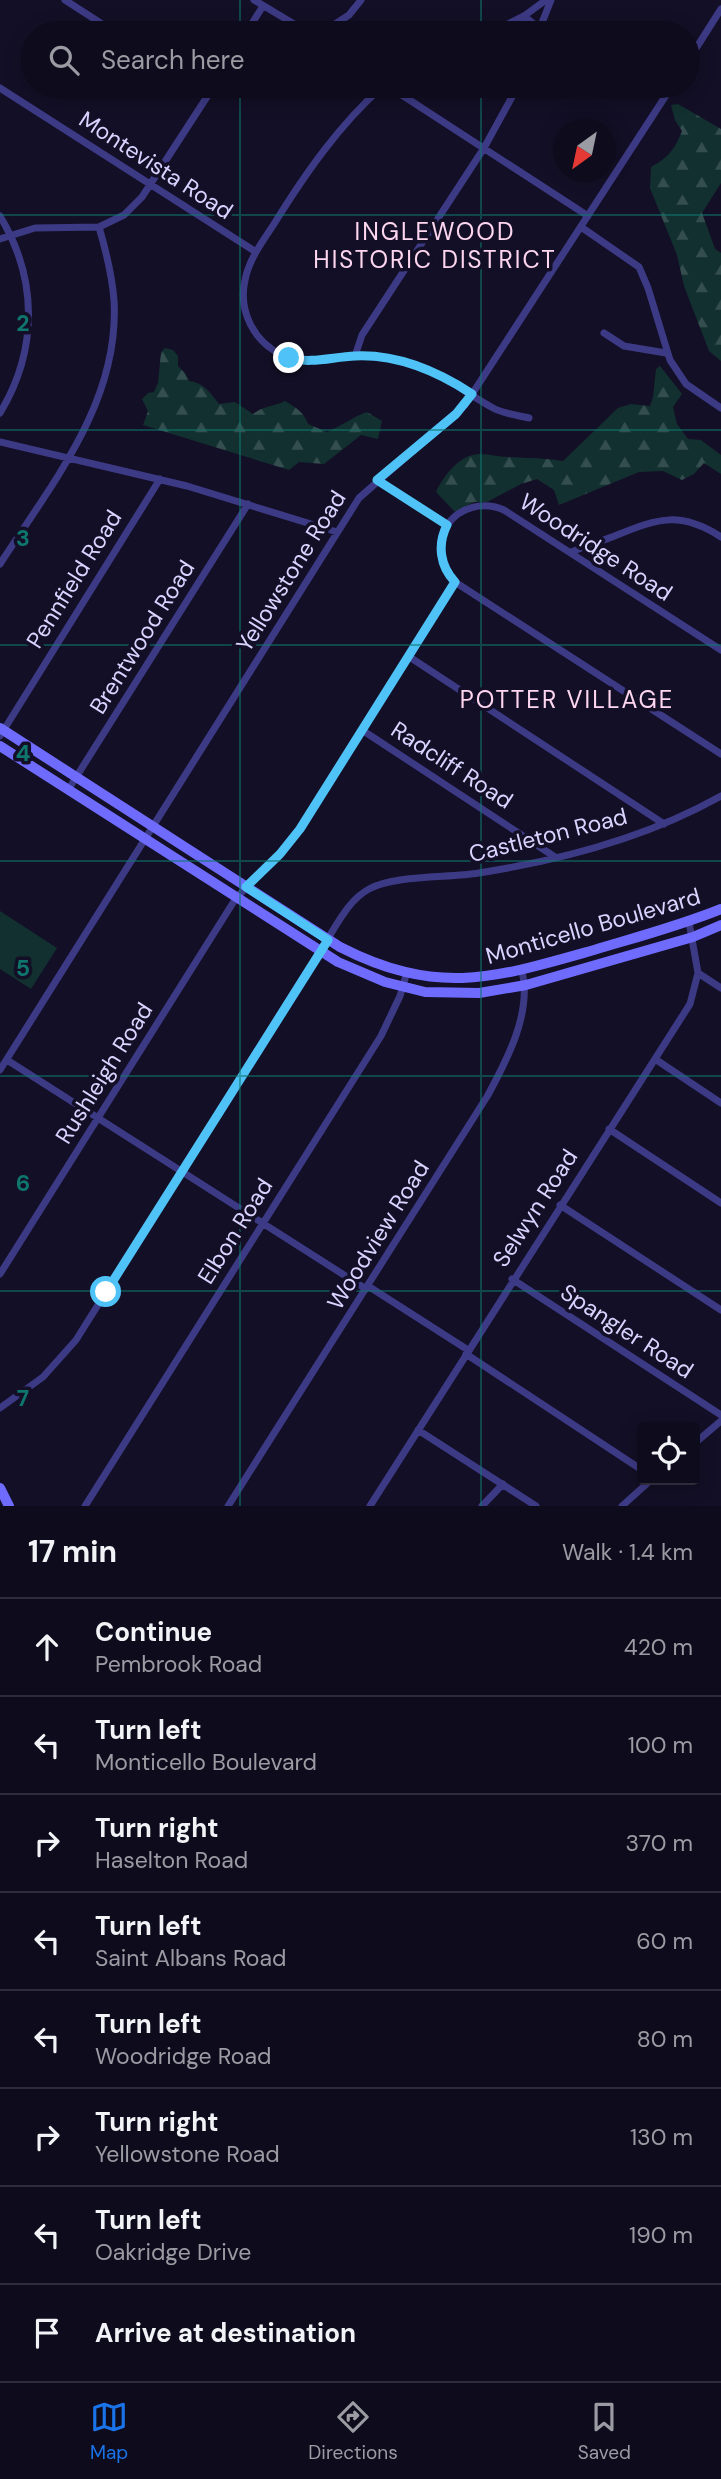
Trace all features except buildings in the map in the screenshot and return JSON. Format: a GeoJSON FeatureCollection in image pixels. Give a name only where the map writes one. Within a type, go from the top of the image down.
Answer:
{"type":"FeatureCollection","features":[{"type":"Feature","properties":{"kind":"main road","name":"Monticello Boulevard"},"geometry":{"type":"LineString","coordinates":[[1,731],[152,827],[241,892],[363,974],[403,987],[452,994],[479,993],[526,985],[693,937],[721,925]]}},
{"type":"Feature","properties":{"kind":"main road","name":"Monticello Boulevard"},"geometry":{"type":"LineString","coordinates":[[0,746],[145,839],[241,892]]}},
{"type":"Feature","properties":{"kind":"main road","name":"Monticello Boulevard"},"geometry":{"type":"LineString","coordinates":[[324,946],[407,972],[433,977],[491,977],[522,971],[689,922],[721,909]]}},
{"type":"Feature","properties":{"kind":"main road"},"geometry":{"type":"LineString","coordinates":[[0,1488],[9,1506]]}},
{"type":"Feature","properties":{"kind":"street"},"geometry":{"type":"LineString","coordinates":[[65,0],[98,21]]}},
{"type":"Feature","properties":{"kind":"street"},"geometry":{"type":"LineString","coordinates":[[254,0],[289,21]]}},
{"type":"Feature","properties":{"kind":"street"},"geometry":{"type":"LineString","coordinates":[[342,21],[361,0]]}},
{"type":"Feature","properties":{"kind":"street"},"geometry":{"type":"LineString","coordinates":[[514,21],[545,0]]}},
{"type":"Feature","properties":{"kind":"street"},"geometry":{"type":"LineString","coordinates":[[543,21],[551,0]]}},
{"type":"Feature","properties":{"kind":"street"},"geometry":{"type":"LineString","coordinates":[[254,21],[263,6]]}},
{"type":"Feature","properties":{"kind":"street"},"geometry":{"type":"LineString","coordinates":[[700,42],[721,9]]}},
{"type":"Feature","properties":{"kind":"street"},"geometry":{"type":"LineString","coordinates":[[524,16],[529,21]]}},
{"type":"Feature","properties":{"kind":"street","name":"Montevista Road"},"geometry":{"type":"LineString","coordinates":[[0,88],[256,253]]}},
{"type":"Feature","properties":{"kind":"street"},"geometry":{"type":"LineString","coordinates":[[0,239],[10,234],[43,227],[99,227],[129,211],[150,185],[205,98]]}},
{"type":"Feature","properties":{"kind":"street"},"geometry":{"type":"LineString","coordinates":[[371,98],[358,109],[321,153],[256,253],[244,281],[243,302],[249,322],[263,342],[278,353],[299,360],[355,356],[398,360],[440,375],[498,410],[529,418]]}},
{"type":"Feature","properties":{"kind":"street"},"geometry":{"type":"LineString","coordinates":[[404,98],[588,216]]}},
{"type":"Feature","properties":{"kind":"street"},"geometry":{"type":"LineString","coordinates":[[355,356],[357,344],[363,334],[484,148],[511,98]]}},
{"type":"Feature","properties":{"kind":"street","name":"Yellowstone Road"},"geometry":{"type":"LineString","coordinates":[[0,1070],[362,494],[456,414],[472,394],[664,98]]}},
{"type":"Feature","properties":{"kind":"street"},"geometry":{"type":"LineString","coordinates":[[0,216],[25,274],[29,324],[21,369],[0,412]]}},
{"type":"Feature","properties":{"kind":"street"},"geometry":{"type":"LineString","coordinates":[[0,564],[68,457],[97,404],[111,356],[113,294],[111,272],[99,227]]}},
{"type":"Feature","properties":{"kind":"street"},"geometry":{"type":"LineString","coordinates":[[581,227],[639,267],[648,288],[666,353],[686,384],[721,408]]}},
{"type":"Feature","properties":{"kind":"street"},"geometry":{"type":"LineString","coordinates":[[604,333],[624,346],[666,353]]}},
{"type":"Feature","properties":{"kind":"street"},"geometry":{"type":"LineString","coordinates":[[0,442],[160,479],[337,532]]}},
{"type":"Feature","properties":{"kind":"street","name":"Pennfield Road"},"geometry":{"type":"LineString","coordinates":[[1,731],[160,479]]}},
{"type":"Feature","properties":{"kind":"street"},"geometry":{"type":"LineString","coordinates":[[377,480],[447,525],[441,552],[444,567],[455,582],[721,754]]}},
{"type":"Feature","properties":{"kind":"street","name":"Brentwood Road"},"geometry":{"type":"LineString","coordinates":[[68,789],[248,504]]}},
{"type":"Feature","properties":{"kind":"street","name":"Woodridge Road"},"geometry":{"type":"LineString","coordinates":[[447,525],[455,516],[468,509],[493,507],[509,513],[721,650]]}},
{"type":"Feature","properties":{"kind":"street"},"geometry":{"type":"LineString","coordinates":[[571,552],[650,522],[668,519],[693,522],[721,537]]}},
{"type":"Feature","properties":{"kind":"street","name":"Rushleigh Road"},"geometry":{"type":"LineString","coordinates":[[0,1274],[241,892],[280,854],[300,829],[455,582]]}},
{"type":"Feature","properties":{"kind":"street"},"geometry":{"type":"LineString","coordinates":[[408,656],[664,824]]}},
{"type":"Feature","properties":{"kind":"street","name":"Radcliff Road"},"geometry":{"type":"LineString","coordinates":[[362,730],[555,857]]}},
{"type":"Feature","properties":{"kind":"street","name":"Castleton Road"},"geometry":{"type":"LineString","coordinates":[[0,1408],[33,1386],[67,1352],[355,899],[384,883],[475,874],[519,867],[555,857],[664,824],[721,796]]}},
{"type":"Feature","properties":{"kind":"street","name":"Selwyn Road"},"geometry":{"type":"LineString","coordinates":[[370,1506],[512,1279],[690,1004],[698,973],[689,922]]}},
{"type":"Feature","properties":{"kind":"street","name":"Woodview Road"},"geometry":{"type":"LineString","coordinates":[[228,1506],[496,1080],[516,1034],[526,995],[522,971]]}},
{"type":"Feature","properties":{"kind":"street","name":"Elbon Road"},"geometry":{"type":"LineString","coordinates":[[85,1506],[381,1036],[407,972]]}},
{"type":"Feature","properties":{"kind":"street"},"geometry":{"type":"LineString","coordinates":[[698,973],[721,988]]}},
{"type":"Feature","properties":{"kind":"street"},"geometry":{"type":"LineString","coordinates":[[655,1059],[721,1103]]}},
{"type":"Feature","properties":{"kind":"street"},"geometry":{"type":"LineString","coordinates":[[7,1060],[262,1224],[367,1287],[637,1467]]}},
{"type":"Feature","properties":{"kind":"street"},"geometry":{"type":"LineString","coordinates":[[609,1129],[721,1203]]}},
{"type":"Feature","properties":{"kind":"street"},"geometry":{"type":"LineString","coordinates":[[560,1205],[721,1310]]}},
{"type":"Feature","properties":{"kind":"street","name":"Spangler Road"},"geometry":{"type":"LineString","coordinates":[[512,1279],[721,1415]]}},
{"type":"Feature","properties":{"kind":"street"},"geometry":{"type":"LineString","coordinates":[[700,1439],[721,1421]]}},
{"type":"Feature","properties":{"kind":"street"},"geometry":{"type":"LineString","coordinates":[[418,1430],[536,1506]]}},
{"type":"Feature","properties":{"kind":"street"},"geometry":{"type":"LineString","coordinates":[[482,1506],[503,1484]]}},
{"type":"Feature","properties":{"kind":"street"},"geometry":{"type":"LineString","coordinates":[[622,1506],[645,1485]]}},
{"type":"Feature","properties":{"kind":"green space"},"geometry":{"type":"Polygon","coordinates":[[[678,104],[721,129],[721,183],[702,213],[715,249],[721,253],[721,361],[709,351],[684,286],[677,255],[650,188],[651,167],[670,152],[682,131],[675,120],[671,105],[678,104]]]}},
{"type":"Feature","properties":{"kind":"green space"},"geometry":{"type":"Polygon","coordinates":[[[165,348],[173,350],[178,356],[178,366],[189,381],[203,386],[219,404],[235,402],[253,414],[285,401],[302,413],[308,424],[327,432],[367,412],[382,421],[378,439],[361,435],[324,464],[299,462],[289,470],[143,425],[148,411],[142,399],[148,393],[154,392],[158,383],[161,352],[165,348]]]}},
{"type":"Feature","properties":{"kind":"green space"},"geometry":{"type":"Polygon","coordinates":[[[660,366],[682,394],[673,407],[677,424],[688,439],[701,440],[721,455],[721,474],[704,463],[694,474],[682,480],[663,471],[639,472],[559,505],[554,490],[537,479],[521,484],[487,502],[474,502],[455,512],[436,492],[453,467],[473,455],[563,461],[618,408],[631,404],[650,406],[656,369],[660,366]]]}},
{"type":"Feature","properties":{"kind":"green space"},"geometry":{"type":"Polygon","coordinates":[[[0,911],[57,948],[31,989],[0,969],[0,911]]]}},
{"type":"Feature","properties":{"kind":"district","name":"INGLEWOOD HISTORIC DISTRICT"},"geometry":{"type":"Point","coordinates":[435,245]}},
{"type":"Feature","properties":{"kind":"district","name":"POTTER VILLAGE"},"geometry":{"type":"Point","coordinates":[567,699]}},
{"type":"Feature","properties":{"kind":"route"},"geometry":{"type":"LineString","coordinates":[[106,1292],[328,940],[246,887],[280,854],[300,829],[455,582],[444,567],[441,552],[443,532],[447,525],[377,480],[456,414],[472,394],[440,375],[398,360],[370,356],[312,361],[289,358]]}}]}
